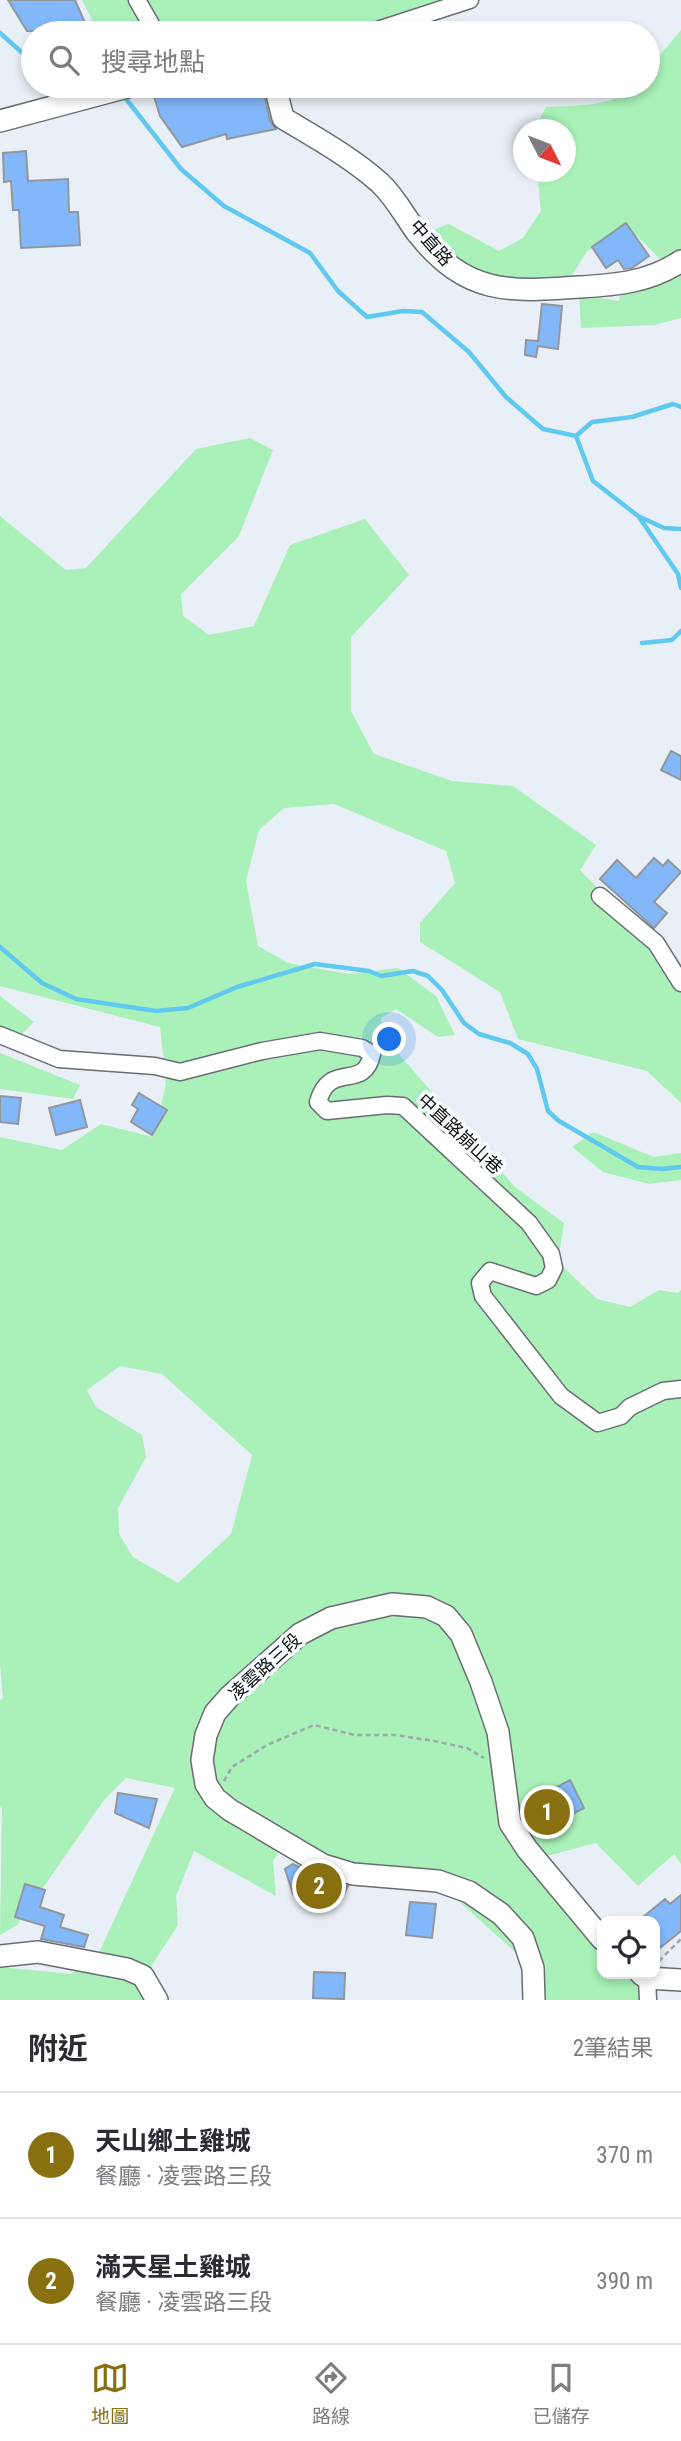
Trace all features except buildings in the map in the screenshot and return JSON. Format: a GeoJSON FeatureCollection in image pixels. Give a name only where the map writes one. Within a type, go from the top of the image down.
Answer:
{"type":"FeatureCollection","features":[{"type":"Feature","properties":{"kind":"street"},"geometry":{"type":"LineString","coordinates":[[137,0],[149,21]]}},
{"type":"Feature","properties":{"kind":"street"},"geometry":{"type":"LineString","coordinates":[[405,21],[470,0]]}},
{"type":"Feature","properties":{"kind":"street"},"geometry":{"type":"LineString","coordinates":[[0,121],[86,98]]}},
{"type":"Feature","properties":{"kind":"street","name":"中直路"},"geometry":{"type":"LineString","coordinates":[[278,98],[283,118],[340,152],[380,184],[400,206],[418,234],[454,270],[484,284],[514,291],[603,286],[642,280],[665,272],[681,261]]}},
{"type":"Feature","properties":{"kind":"street"},"geometry":{"type":"LineString","coordinates":[[600,896],[656,943],[681,983]]}},
{"type":"Feature","properties":{"kind":"street","name":"中直路崩山巷"},"geometry":{"type":"LineString","coordinates":[[0,1035],[59,1059],[156,1066],[180,1072],[262,1051],[320,1041],[362,1048],[372,1054],[370,1066],[362,1073],[331,1080],[321,1089],[318,1102],[327,1111],[403,1106],[529,1223],[551,1254],[554,1268],[548,1280],[536,1286],[490,1272],[480,1283],[483,1296],[561,1396],[598,1423],[621,1416],[630,1407],[663,1391],[681,1389]]}},
{"type":"Feature","properties":{"kind":"street","name":"凌雲路三段"},"geometry":{"type":"LineString","coordinates":[[215,1798],[206,1784],[202,1760],[206,1735],[215,1713],[230,1696],[300,1634],[331,1618],[392,1604],[428,1607],[446,1616],[461,1634],[481,1682],[494,1719],[505,1771],[505,1793],[510,1822],[527,1849],[597,1933]]}},
{"type":"Feature","properties":{"kind":"street"},"geometry":{"type":"LineString","coordinates":[[215,1798],[323,1865],[354,1874],[438,1881],[469,1892],[501,1914],[523,1938],[533,1968],[534,2000]]}},
{"type":"Feature","properties":{"kind":"street"},"geometry":{"type":"LineString","coordinates":[[0,1956],[38,1952],[127,1969],[142,1976],[157,2000]]}},
{"type":"Feature","properties":{"kind":"street"},"geometry":{"type":"LineString","coordinates":[[660,1976],[681,1980]]}},
{"type":"Feature","properties":{"kind":"street"},"geometry":{"type":"LineString","coordinates":[[648,1979],[648,2000]]}},
{"type":"Feature","properties":{"kind":"path"},"geometry":{"type":"LineString","coordinates":[[215,1798],[232,1768],[267,1745],[314,1725],[355,1735],[396,1735],[467,1748],[505,1771]]}},
{"type":"Feature","properties":{"kind":"path"},"geometry":{"type":"LineString","coordinates":[[660,1959],[681,1940]]}},
{"type":"Feature","properties":{"kind":"green space"},"geometry":{"type":"Polygon","coordinates":[[[82,0],[439,0],[395,21],[93,21],[82,0]]]}},
{"type":"Feature","properties":{"kind":"green space"},"geometry":{"type":"Polygon","coordinates":[[[681,30],[681,318],[655,325],[581,328],[579,294],[619,301],[622,276],[661,260],[635,234],[587,251],[569,280],[490,278],[446,253],[435,229],[449,224],[499,251],[523,238],[541,211],[538,182],[576,182],[576,119],[539,119],[546,107],[605,102],[616,98],[660,98],[660,55],[681,30]]]}},
{"type":"Feature","properties":{"kind":"green space"},"geometry":{"type":"Polygon","coordinates":[[[250,438],[273,450],[239,536],[181,594],[183,616],[209,635],[254,626],[290,545],[365,519],[409,575],[351,637],[351,711],[374,754],[452,781],[513,786],[596,845],[580,870],[681,974],[681,1103],[647,1071],[518,1039],[500,992],[420,942],[420,923],[455,883],[446,851],[334,804],[284,808],[259,830],[246,881],[258,946],[288,963],[349,974],[398,968],[436,996],[455,1035],[438,1037],[396,1009],[381,1018],[383,1036],[515,1187],[564,1223],[558,1262],[597,1299],[630,1307],[659,1290],[678,1293],[681,1290],[681,1864],[674,1854],[638,1886],[596,1843],[539,1858],[597,1937],[597,1979],[637,1979],[640,2000],[526,2000],[526,1968],[516,1953],[450,1893],[282,1846],[273,1861],[276,1896],[194,1851],[176,1896],[178,1925],[142,1980],[147,2000],[0,2000],[0,1967],[71,1974],[97,1957],[175,1788],[126,1778],[104,1800],[17,1925],[0,1935],[0,1700],[3,1698],[0,1664],[0,1137],[62,1150],[101,1124],[153,1137],[166,1085],[160,1027],[0,986],[0,516],[66,570],[86,568],[196,449],[250,438]],[[120,1366],[87,1390],[96,1407],[142,1435],[146,1457],[118,1508],[119,1534],[133,1557],[178,1583],[231,1534],[252,1455],[162,1374],[120,1366]]]}},
{"type":"Feature","properties":{"kind":"green space"},"geometry":{"type":"Polygon","coordinates":[[[0,996],[34,1022],[14,1042],[0,1037],[0,996]]]}},
{"type":"Feature","properties":{"kind":"green space"},"geometry":{"type":"Polygon","coordinates":[[[0,1053],[80,1085],[73,1099],[0,1089],[0,1053]]]}},
{"type":"Feature","properties":{"kind":"green space"},"geometry":{"type":"Polygon","coordinates":[[[593,1132],[654,1157],[681,1153],[681,1180],[649,1184],[603,1172],[572,1147],[593,1132]]]}},
{"type":"Feature","properties":{"kind":"waterway"},"geometry":{"type":"LineString","coordinates":[[0,33],[21,52]]}},
{"type":"Feature","properties":{"kind":"waterway"},"geometry":{"type":"LineString","coordinates":[[125,98],[181,169],[224,206],[310,253],[338,291],[367,317],[403,311],[422,312],[469,352],[506,397],[543,429],[576,436],[592,422],[632,417],[673,404],[681,407]]}},
{"type":"Feature","properties":{"kind":"waterway"},"geometry":{"type":"LineString","coordinates":[[576,436],[593,481],[638,516],[664,528],[681,529]]}},
{"type":"Feature","properties":{"kind":"waterway"},"geometry":{"type":"LineString","coordinates":[[639,517],[678,574],[681,588]]}},
{"type":"Feature","properties":{"kind":"waterway"},"geometry":{"type":"LineString","coordinates":[[642,643],[672,640],[681,631]]}},
{"type":"Feature","properties":{"kind":"waterway"},"geometry":{"type":"LineString","coordinates":[[0,947],[42,983],[76,999],[156,1011],[188,1008],[237,987],[315,964],[369,971],[381,976],[413,971],[428,976],[442,990],[464,1023],[479,1034],[510,1043],[528,1054],[537,1069],[548,1111],[559,1121],[638,1167],[681,1167]]}},
{"type":"Feature","properties":{"kind":"place","name":"天山鄉土雞城"},"geometry":{"type":"Point","coordinates":[547,1812]}},
{"type":"Feature","properties":{"kind":"place","name":"滿天星土雞城"},"geometry":{"type":"Point","coordinates":[319,1886]}}]}
